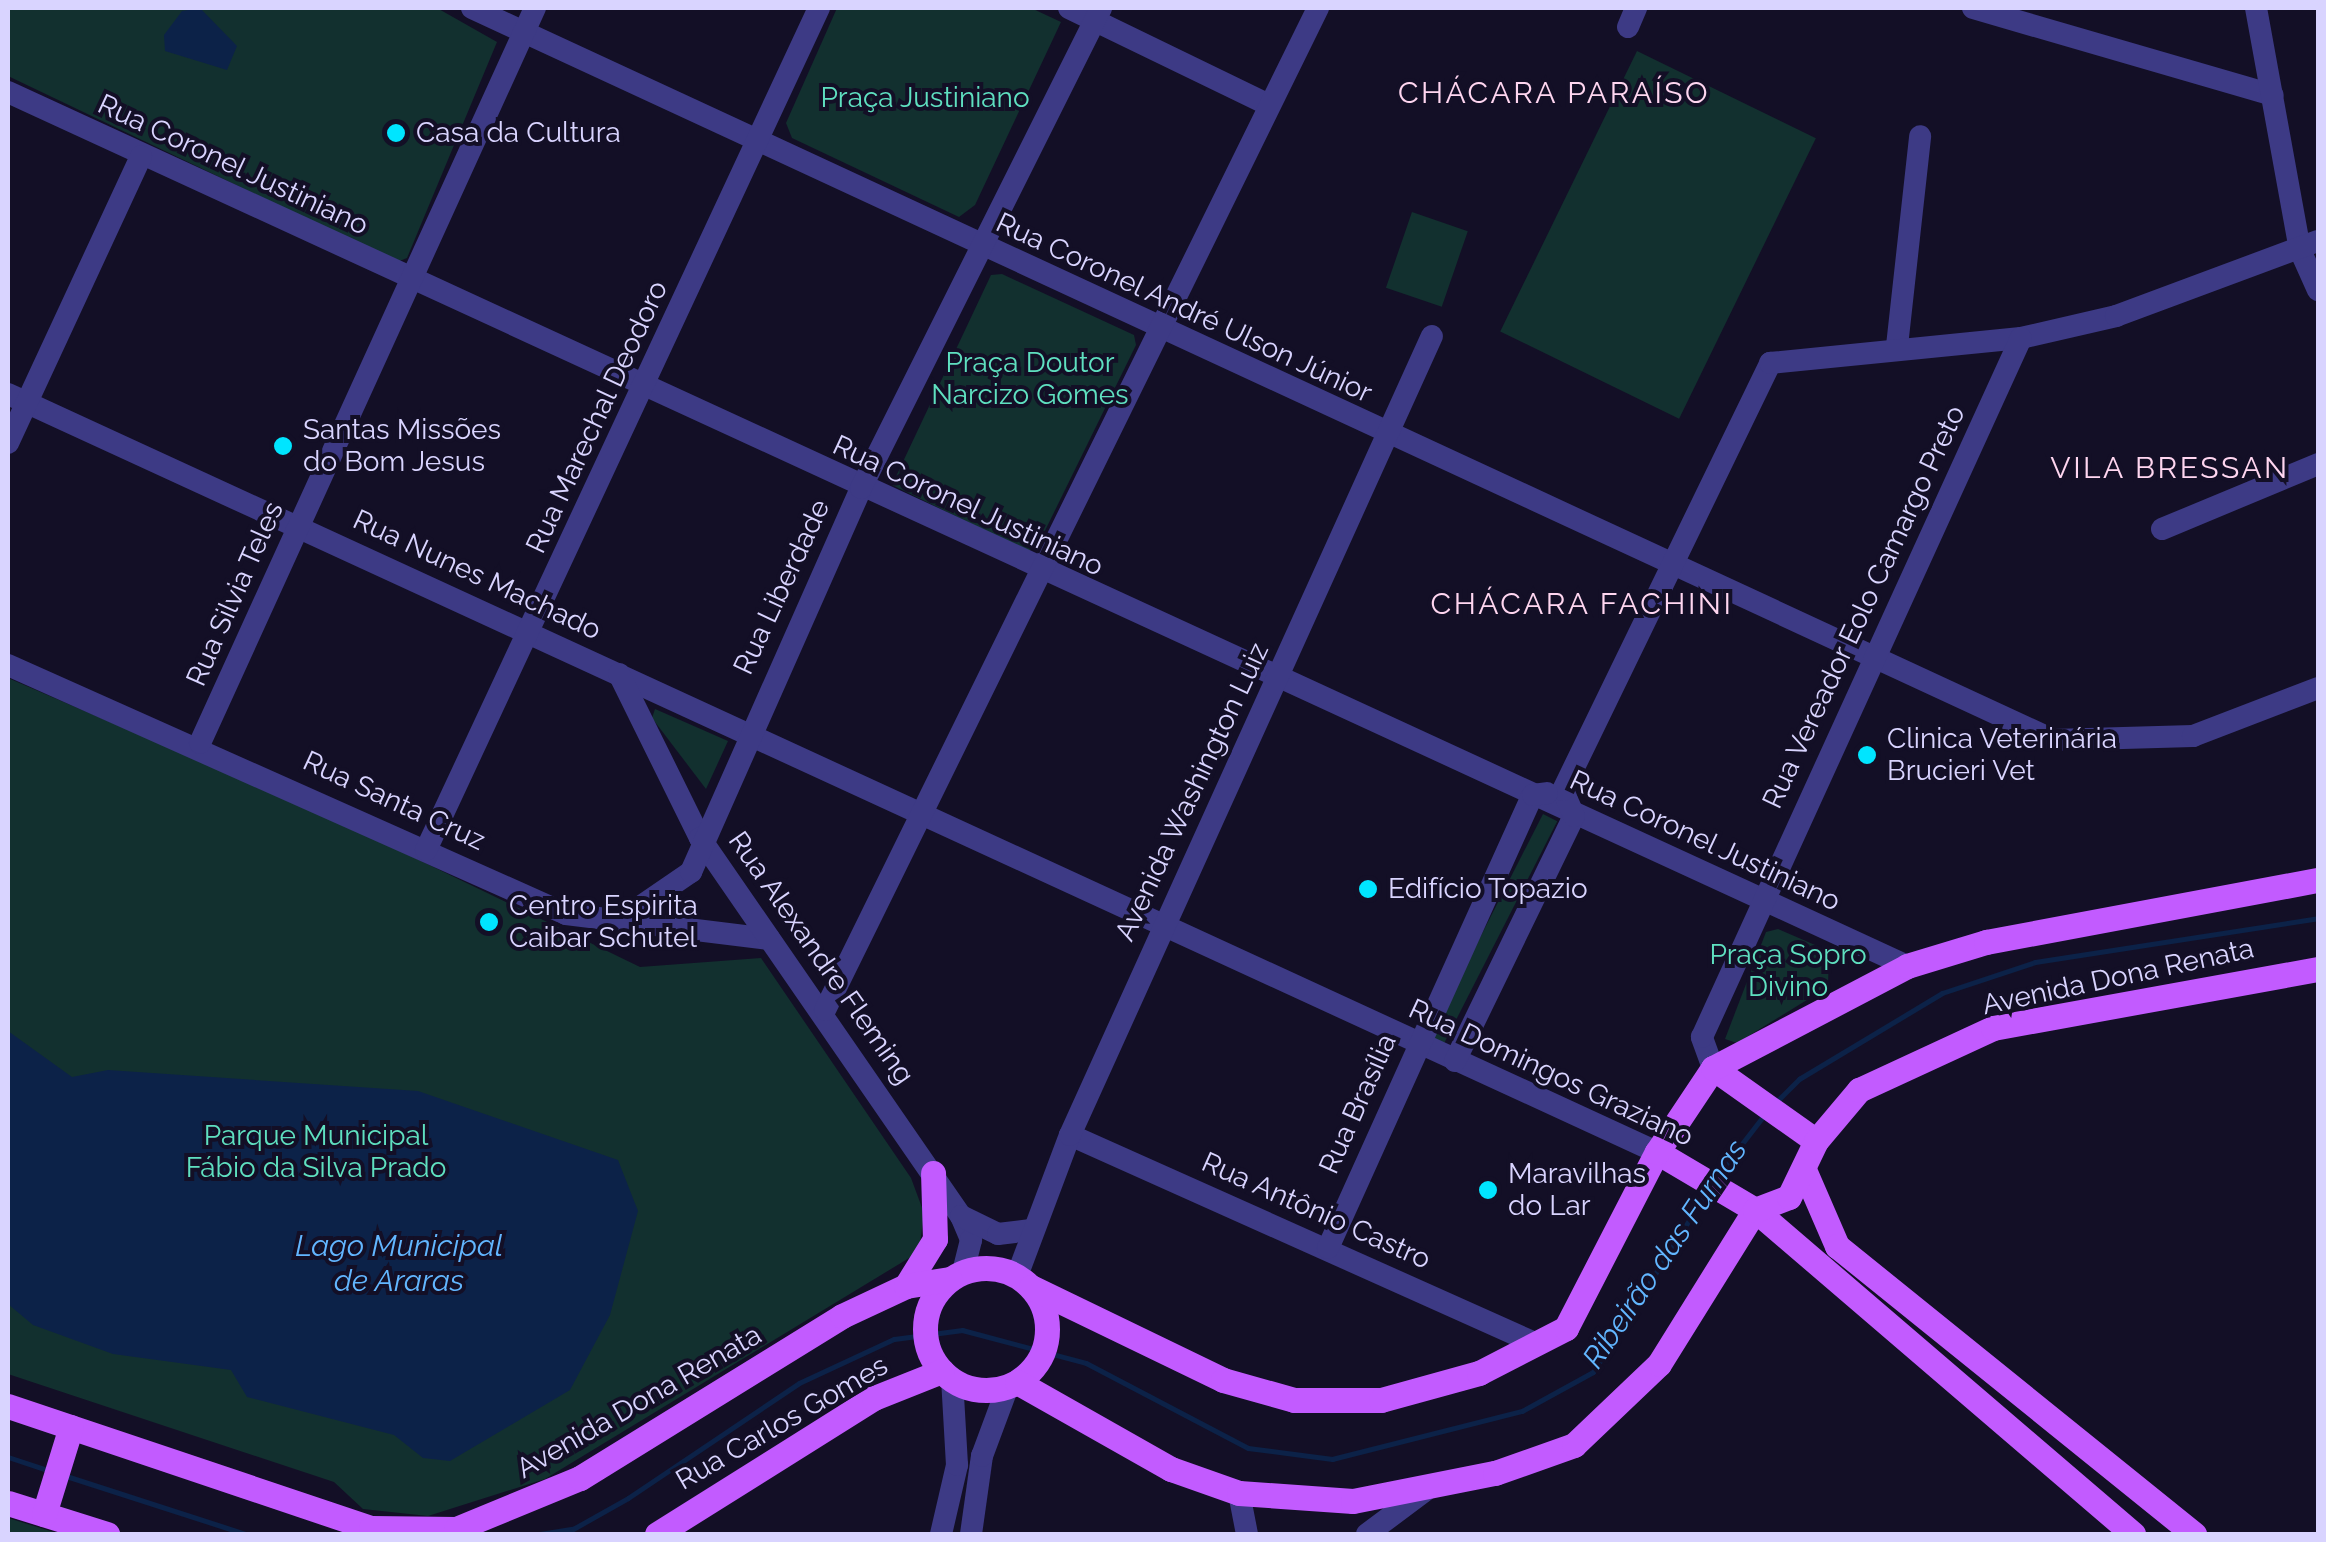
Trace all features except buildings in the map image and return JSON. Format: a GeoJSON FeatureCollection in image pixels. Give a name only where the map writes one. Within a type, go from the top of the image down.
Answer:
{"type":"FeatureCollection","features":[{"type":"Feature","properties":{"kind":"main road","name":"Avenida Dona Renata"},"geometry":{"type":"LineString","coordinates":[[1024,1282],[1223,1380],[1294,1400],[1381,1400],[1478,1374],[1566,1328],[1657,1152],[1713,1068],[1908,966],[2003,938],[2318,880]]}},
{"type":"Feature","properties":{"kind":"main road","name":"Avenida Dona Renata"},"geometry":{"type":"LineString","coordinates":[[1019,1379],[1171,1468],[1239,1493],[1314,1502],[1426,1490],[1574,1445],[1659,1364],[1755,1210],[1790,1197],[1806,1172],[1816,1141],[1860,1090],[1993,1028],[2318,969]]}},
{"type":"Feature","properties":{"kind":"main road"},"geometry":{"type":"LineString","coordinates":[[1713,1068],[1816,1141]]}},
{"type":"Feature","properties":{"kind":"main road","name":"Rua Domingos Graziano"},"geometry":{"type":"LineString","coordinates":[[1657,1152],[1755,1210],[2109,1506],[2133,1534]]}},
{"type":"Feature","properties":{"kind":"main road"},"geometry":{"type":"LineString","coordinates":[[1806,1172],[1836,1246],[2194,1534]]}},
{"type":"Feature","properties":{"kind":"main road"},"geometry":{"type":"LineString","coordinates":[[906,1286],[935,1239],[933,1173]]}},
{"type":"Feature","properties":{"kind":"main road","name":"Avenida Dona Renata"},"geometry":{"type":"LineString","coordinates":[[8,1406],[371,1528],[456,1529],[580,1478],[906,1286],[956,1276]]}},
{"type":"Feature","properties":{"kind":"main road"},"geometry":{"type":"LineString","coordinates":[[956,1276],[1024,1282],[1047,1338],[1019,1379],[941,1368],[926,1313],[956,1276]]}},
{"type":"Feature","properties":{"kind":"main road","name":"Rua Carlos Gomes"},"geometry":{"type":"LineString","coordinates":[[657,1534],[874,1398],[941,1368]]}},
{"type":"Feature","properties":{"kind":"main road"},"geometry":{"type":"LineString","coordinates":[[47,1505],[70,1428]]}},
{"type":"Feature","properties":{"kind":"main road"},"geometry":{"type":"LineString","coordinates":[[8,1503],[47,1505],[107,1534]]}},
{"type":"Feature","properties":{"kind":"main road"},"geometry":{"type":"LineString","coordinates":[[2104,1534],[2109,1506]]}},
{"type":"Feature","properties":{"kind":"street","name":"Rua Coronel André Ulson Júnior"},"geometry":{"type":"LineString","coordinates":[[472,8],[1387,436],[1671,561],[1872,658],[2075,745],[2193,736],[2318,688]]}},
{"type":"Feature","properties":{"kind":"street","name":"Rua Silvia Teles"},"geometry":{"type":"LineString","coordinates":[[200,744],[535,8]]}},
{"type":"Feature","properties":{"kind":"street","name":"Rua Marechal Deodoro"},"geometry":{"type":"LineString","coordinates":[[426,850],[819,8]]}},
{"type":"Feature","properties":{"kind":"street"},"geometry":{"type":"LineString","coordinates":[[1069,8],[1098,13],[1268,105]]}},
{"type":"Feature","properties":{"kind":"street"},"geometry":{"type":"LineString","coordinates":[[826,1010],[920,811],[1318,8]]}},
{"type":"Feature","properties":{"kind":"street"},"geometry":{"type":"LineString","coordinates":[[1973,8],[2273,96]]}},
{"type":"Feature","properties":{"kind":"street"},"geometry":{"type":"LineString","coordinates":[[2256,8],[2318,290]]}},
{"type":"Feature","properties":{"kind":"street","name":"Rua Liberdade"},"geometry":{"type":"LineString","coordinates":[[612,926],[690,872],[700,838],[747,731],[862,488],[1098,13]]}},
{"type":"Feature","properties":{"kind":"street","name":"Rua Coronel Justiniano"},"geometry":{"type":"LineString","coordinates":[[8,92],[1039,572],[1908,966]]}},
{"type":"Feature","properties":{"kind":"street"},"geometry":{"type":"LineString","coordinates":[[1897,346],[1920,136]]}},
{"type":"Feature","properties":{"kind":"street"},"geometry":{"type":"LineString","coordinates":[[8,443],[16,398],[141,156]]}},
{"type":"Feature","properties":{"kind":"street"},"geometry":{"type":"LineString","coordinates":[[1562,790],[1770,363],[1897,346],[2022,338],[2116,316],[2309,245]]}},
{"type":"Feature","properties":{"kind":"street","name":"Avenida Washington Luiz"},"geometry":{"type":"LineString","coordinates":[[1024,1282],[1033,1230],[1070,1134],[1432,336]]}},
{"type":"Feature","properties":{"kind":"street","name":"Rua Vereador Eolo Camargo Preto"},"geometry":{"type":"LineString","coordinates":[[1713,1068],[1702,1037],[1760,901],[2022,338]]}},
{"type":"Feature","properties":{"kind":"street","name":"Rua Nunes Machado"},"geometry":{"type":"LineString","coordinates":[[16,398],[920,811]]}},
{"type":"Feature","properties":{"kind":"street"},"geometry":{"type":"LineString","coordinates":[[2162,529],[2318,464]]}},
{"type":"Feature","properties":{"kind":"street","name":"Rua Santa Cruz"},"geometry":{"type":"LineString","coordinates":[[8,665],[200,744],[426,850],[612,926],[770,939]]}},
{"type":"Feature","properties":{"kind":"street","name":"Rua Alexandre Fleming"},"geometry":{"type":"LineString","coordinates":[[619,674],[700,838],[770,939],[826,1010],[961,1216],[971,1240],[956,1276]]}},
{"type":"Feature","properties":{"kind":"street"},"geometry":{"type":"LineString","coordinates":[[1533,795],[1562,790]]}},
{"type":"Feature","properties":{"kind":"street"},"geometry":{"type":"LineString","coordinates":[[1455,1061],[1574,816],[1562,790]]}},
{"type":"Feature","properties":{"kind":"street","name":"Rua Brasília"},"geometry":{"type":"LineString","coordinates":[[1328,1248],[1417,1044],[1533,795]]}},
{"type":"Feature","properties":{"kind":"street","name":"Rua Domingos Graziano"},"geometry":{"type":"LineString","coordinates":[[920,811],[1162,927],[1657,1152]]}},
{"type":"Feature","properties":{"kind":"street","name":"Rua Antônio Castro"},"geometry":{"type":"LineString","coordinates":[[1070,1134],[1537,1344]]}},
{"type":"Feature","properties":{"kind":"street"},"geometry":{"type":"LineString","coordinates":[[961,1216],[998,1234],[1033,1230]]}},
{"type":"Feature","properties":{"kind":"street"},"geometry":{"type":"LineString","coordinates":[[940,1534],[957,1465],[941,1368]]}},
{"type":"Feature","properties":{"kind":"street"},"geometry":{"type":"LineString","coordinates":[[970,1534],[982,1456],[1019,1379]]}},
{"type":"Feature","properties":{"kind":"street"},"geometry":{"type":"LineString","coordinates":[[1367,1534],[1426,1490]]}},
{"type":"Feature","properties":{"kind":"street"},"geometry":{"type":"LineString","coordinates":[[1239,1493],[1247,1534]]}},
{"type":"Feature","properties":{"kind":"green space"},"geometry":{"type":"Polygon","coordinates":[[[8,8],[437,8],[497,42],[407,258],[397,262],[8,76],[8,8]]]}},
{"type":"Feature","properties":{"kind":"green space","name":"Praça Justiniano"},"geometry":{"type":"Polygon","coordinates":[[[837,8],[1031,8],[1061,22],[975,205],[959,217],[792,138],[786,123],[837,8]]]}},
{"type":"Feature","properties":{"kind":"green space"},"geometry":{"type":"Polygon","coordinates":[[[1637,51],[1816,138],[1679,419],[1500,331],[1637,51]]]}},
{"type":"Feature","properties":{"kind":"green space"},"geometry":{"type":"Polygon","coordinates":[[[1412,212],[1468,231],[1442,307],[1386,288],[1412,212]]]}},
{"type":"Feature","properties":{"kind":"green space","name":"Praça Doutor Narcizo Gomes"},"geometry":{"type":"Polygon","coordinates":[[[1002,274],[1134,335],[1136,345],[1037,547],[1027,551],[892,485],[991,275],[1002,274]]]}},
{"type":"Feature","properties":{"kind":"green space","name":"Parque Municipal Fábio da Silva Prado"},"geometry":{"type":"Polygon","coordinates":[[[8,678],[328,816],[640,967],[761,958],[911,1178],[924,1213],[919,1252],[545,1479],[428,1516],[363,1509],[334,1482],[8,1374],[8,678]]]}},
{"type":"Feature","properties":{"kind":"green space"},"geometry":{"type":"Polygon","coordinates":[[[655,709],[728,741],[706,789],[652,718],[655,709]]]}},
{"type":"Feature","properties":{"kind":"green space"},"geometry":{"type":"Polygon","coordinates":[[[1543,814],[1557,821],[1444,1044],[1430,1037],[1543,814]]]}},
{"type":"Feature","properties":{"kind":"green space","name":"Praça Sopro Divino"},"geometry":{"type":"Polygon","coordinates":[[[1778,929],[1829,951],[1828,987],[1737,1043],[1725,1039],[1766,932],[1778,929]]]}},
{"type":"Feature","properties":{"kind":"green space"},"geometry":{"type":"Polygon","coordinates":[[[8,1518],[60,1534],[8,1534],[8,1518]]]}},
{"type":"Feature","properties":{"kind":"water"},"geometry":{"type":"Polygon","coordinates":[[[200,8],[237,46],[227,70],[165,51],[164,35],[182,11],[200,8]]]}},
{"type":"Feature","properties":{"kind":"water","name":"Lago Municipal de Araras"},"geometry":{"type":"Polygon","coordinates":[[[8,1031],[72,1077],[108,1070],[418,1091],[618,1160],[638,1211],[610,1315],[570,1390],[450,1461],[423,1458],[394,1435],[247,1397],[231,1370],[113,1354],[33,1325],[8,1304],[8,1031]]]}},
{"type":"Feature","properties":{"kind":"waterway","name":"Ribeirão das Furnas"},"geometry":{"type":"LineString","coordinates":[[1776,1102],[1799,1079],[1942,993],[2035,962],[2318,918]]}},
{"type":"Feature","properties":{"kind":"waterway","name":"Ribeirão das Furnas"},"geometry":{"type":"LineString","coordinates":[[1717,1176],[1765,1114]]}},
{"type":"Feature","properties":{"kind":"waterway","name":"Ribeirão das Furnas"},"geometry":{"type":"LineString","coordinates":[[540,1534],[573,1529],[628,1498],[799,1383],[894,1339],[962,1330],[1086,1363],[1248,1448],[1332,1459],[1522,1411],[1593,1372],[1708,1190]]}},
{"type":"Feature","properties":{"kind":"waterway","name":"Ribeirão das Furnas"},"geometry":{"type":"LineString","coordinates":[[8,1457],[47,1470]]}},
{"type":"Feature","properties":{"kind":"waterway","name":"Ribeirão das Furnas"},"geometry":{"type":"LineString","coordinates":[[63,1475],[246,1534]]}},
{"type":"Feature","properties":{"kind":"place","name":"Casa da Cultura"},"geometry":{"type":"Point","coordinates":[396,133]}},
{"type":"Feature","properties":{"kind":"place","name":"Santas Missões do Bom Jesus"},"geometry":{"type":"Point","coordinates":[283,446]}},
{"type":"Feature","properties":{"kind":"place","name":"Clinica Veterinária Brucieri Vet"},"geometry":{"type":"Point","coordinates":[1867,755]}},
{"type":"Feature","properties":{"kind":"place","name":"Edifício Topazio"},"geometry":{"type":"Point","coordinates":[1368,889]}},
{"type":"Feature","properties":{"kind":"place","name":"Centro Espirita Caibar Schutel"},"geometry":{"type":"Point","coordinates":[489,922]}},
{"type":"Feature","properties":{"kind":"place","name":"Maravilhas do Lar"},"geometry":{"type":"Point","coordinates":[1488,1190]}},
{"type":"Feature","properties":{"kind":"district","name":"CHÁCARA PARAÍSO"},"geometry":{"type":"Point","coordinates":[1554,93]}},
{"type":"Feature","properties":{"kind":"district","name":"VILA BRESSAN"},"geometry":{"type":"Point","coordinates":[2170,468]}},
{"type":"Feature","properties":{"kind":"district","name":"CHÁCARA FACHINI"},"geometry":{"type":"Point","coordinates":[1582,604]}}]}
